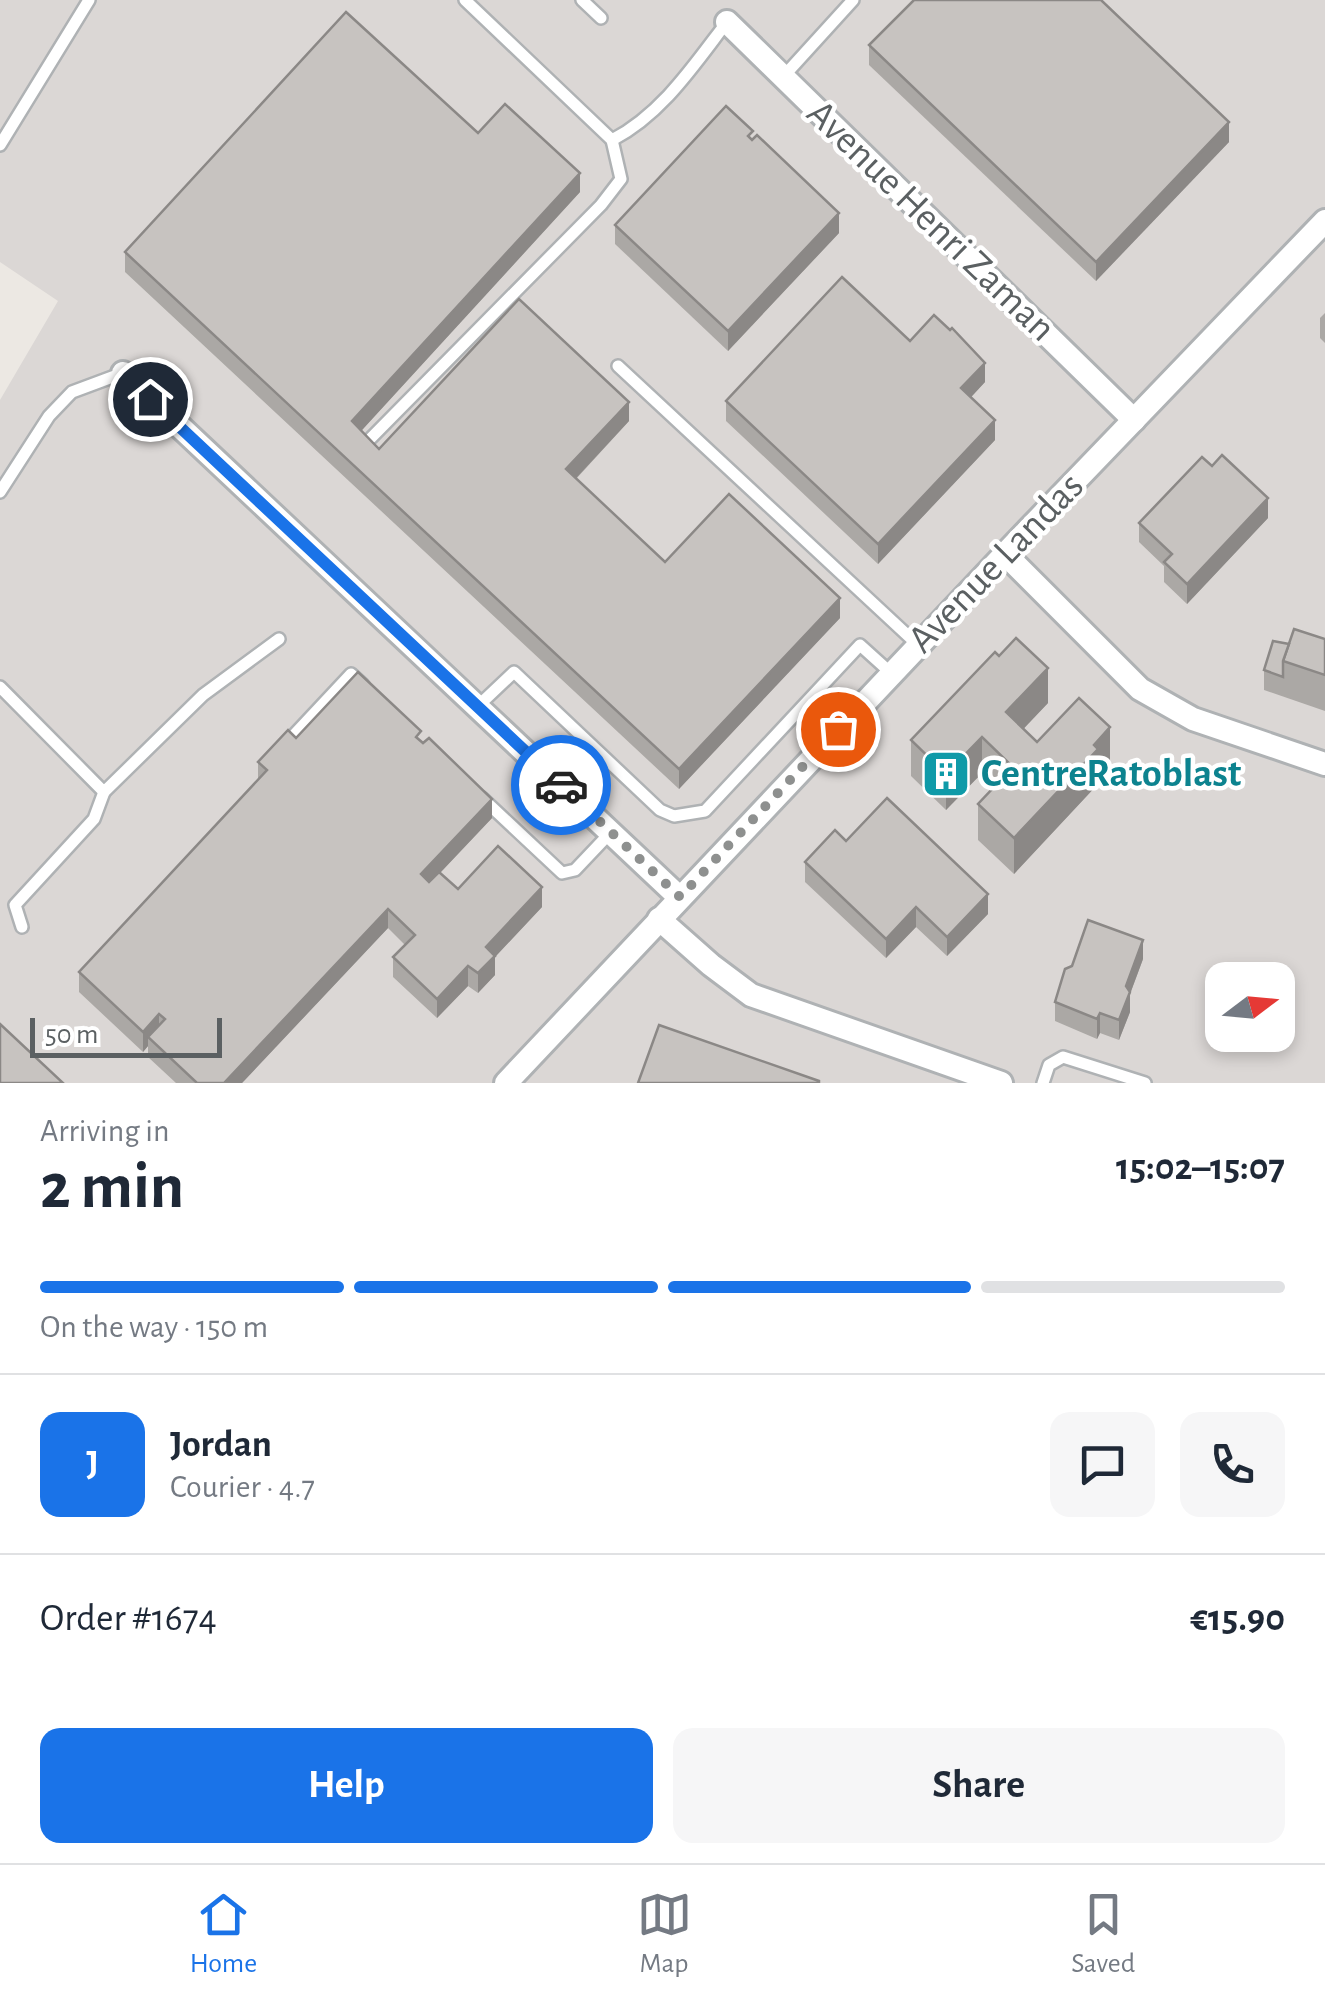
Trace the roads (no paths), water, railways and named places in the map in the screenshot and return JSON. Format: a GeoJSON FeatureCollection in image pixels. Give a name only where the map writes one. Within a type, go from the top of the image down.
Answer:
{"type":"FeatureCollection","features":[{"type":"Feature","properties":{"kind":"street","name":"Avenue Henri Zaman"},"geometry":{"type":"LineString","coordinates":[[727,22],[1134,420]]}},
{"type":"Feature","properties":{"kind":"street","name":"Avenue Landas"},"geometry":{"type":"LineString","coordinates":[[506,1083],[1325,220]]}},
{"type":"Feature","properties":{"kind":"street"},"geometry":{"type":"LineString","coordinates":[[123,373],[680,897]]}},
{"type":"Feature","properties":{"kind":"street"},"geometry":{"type":"LineString","coordinates":[[1005,554],[1140,689],[1193,719],[1325,764]]}},
{"type":"Feature","properties":{"kind":"street"},"geometry":{"type":"LineString","coordinates":[[659,918],[711,966],[750,995],[1001,1083]]}},
{"type":"Feature","properties":{"kind":"lane"},"geometry":{"type":"LineString","coordinates":[[0,145],[89,0]]}},
{"type":"Feature","properties":{"kind":"lane"},"geometry":{"type":"LineString","coordinates":[[371,438],[601,205],[621,179],[612,140],[464,0]]}},
{"type":"Feature","properties":{"kind":"lane"},"geometry":{"type":"LineString","coordinates":[[582,0],[601,18]]}},
{"type":"Feature","properties":{"kind":"lane"},"geometry":{"type":"LineString","coordinates":[[783,77],[853,0]]}},
{"type":"Feature","properties":{"kind":"lane"},"geometry":{"type":"LineString","coordinates":[[612,140],[635,128],[679,84],[727,22]]}},
{"type":"Feature","properties":{"kind":"lane"},"geometry":{"type":"LineString","coordinates":[[618,366],[918,645]]}},
{"type":"Feature","properties":{"kind":"lane"},"geometry":{"type":"LineString","coordinates":[[0,492],[49,416],[72,392],[123,373]]}},
{"type":"Feature","properties":{"kind":"lane"},"geometry":{"type":"LineString","coordinates":[[22,926],[15,904],[94,819],[104,792],[203,695],[279,640]]}},
{"type":"Feature","properties":{"kind":"lane"},"geometry":{"type":"LineString","coordinates":[[477,706],[514,672],[660,810],[674,816],[705,811],[860,645],[891,674]]}},
{"type":"Feature","properties":{"kind":"lane"},"geometry":{"type":"LineString","coordinates":[[293,736],[351,674],[378,699]]}},
{"type":"Feature","properties":{"kind":"lane"},"geometry":{"type":"LineString","coordinates":[[0,687],[104,792]]}},
{"type":"Feature","properties":{"kind":"lane"},"geometry":{"type":"LineString","coordinates":[[472,788],[562,873],[575,870],[611,832]]}},
{"type":"Feature","properties":{"kind":"lane"},"geometry":{"type":"LineString","coordinates":[[1043,1083],[1049,1065],[1063,1056],[1145,1083]]}},
{"type":"Feature","properties":{"kind":"place","name":"CentreRatoblast"},"geometry":{"type":"Point","coordinates":[946,774]}}]}
